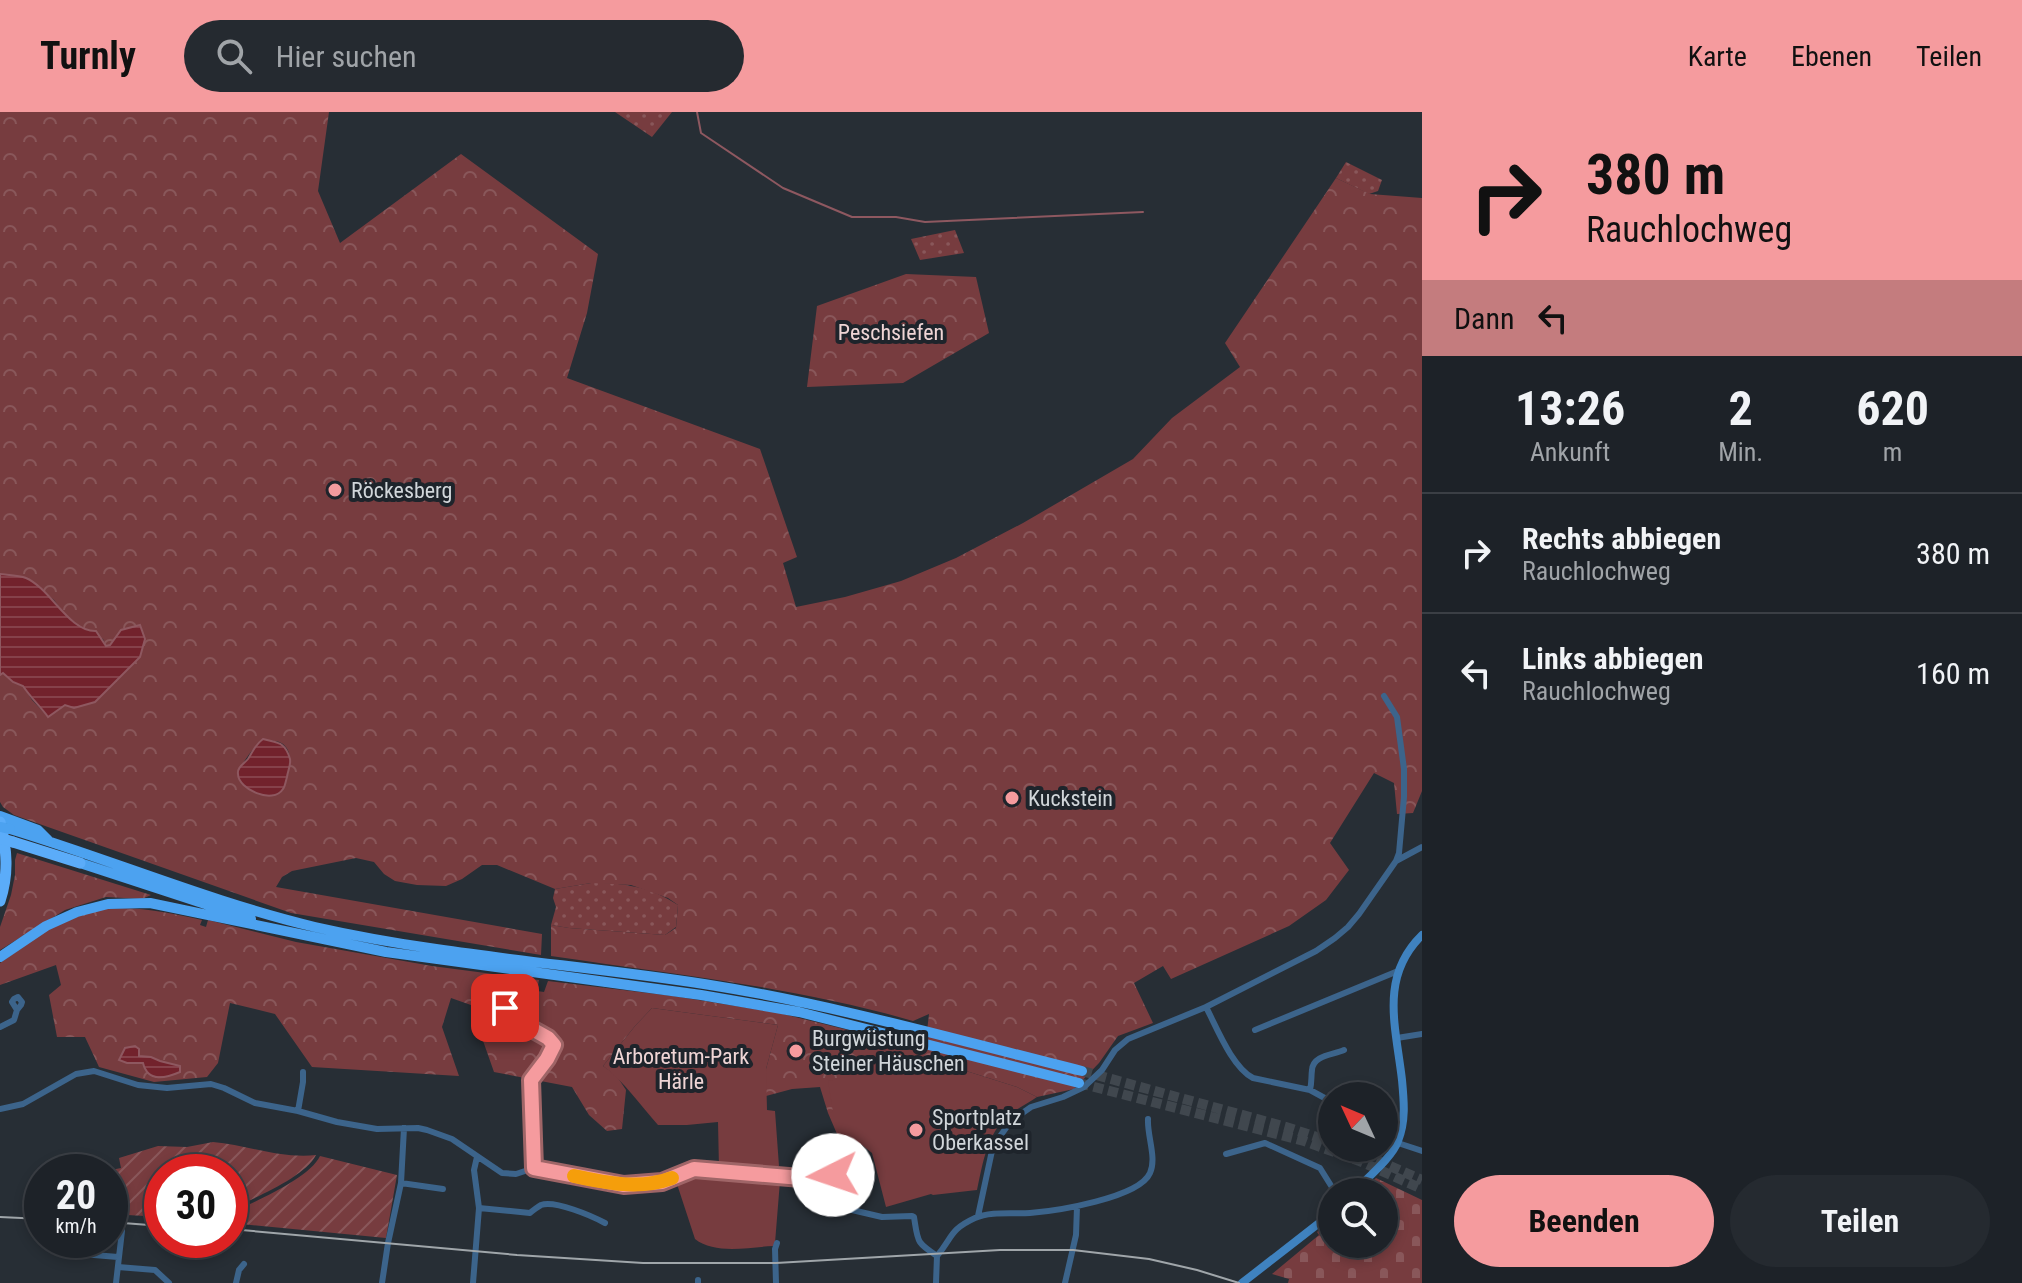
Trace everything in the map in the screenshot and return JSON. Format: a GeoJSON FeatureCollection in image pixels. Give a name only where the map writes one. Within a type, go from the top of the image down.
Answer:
{"type":"FeatureCollection","features":[{"type":"Feature","properties":{"kind":"highway"},"geometry":{"type":"LineString","coordinates":[[0,838],[5,826]]}},
{"type":"Feature","properties":{"kind":"highway"},"geometry":{"type":"LineString","coordinates":[[0,957],[56,920],[87,908],[118,903],[150,903],[386,952],[701,995],[799,1012],[1080,1077],[891,1023],[771,996],[628,973],[387,942],[270,915],[5,826]]}},
{"type":"Feature","properties":{"kind":"highway"},"geometry":{"type":"LineString","coordinates":[[5,826],[80,863],[206,906],[322,940]]}},
{"type":"Feature","properties":{"kind":"highway"},"geometry":{"type":"LineString","coordinates":[[0,901],[6,879],[5,826]]}},
{"type":"Feature","properties":{"kind":"main road"},"geometry":{"type":"LineString","coordinates":[[1398,1143],[1404,1109],[1393,997],[1398,971],[1406,953],[1422,935]]}},
{"type":"Feature","properties":{"kind":"main road"},"geometry":{"type":"LineString","coordinates":[[1368,1178],[1383,1162]]}},
{"type":"Feature","properties":{"kind":"main road"},"geometry":{"type":"LineString","coordinates":[[1242,1283],[1318,1224]]}},
{"type":"Feature","properties":{"kind":"street"},"geometry":{"type":"LineString","coordinates":[[978,1216],[993,1146],[1011,1121],[1031,1107],[1084,1087],[1128,1039],[1206,1007],[1316,951],[1348,927],[1359,914],[1399,853],[1404,769],[1397,717],[1384,696]]}},
{"type":"Feature","properties":{"kind":"street"},"geometry":{"type":"LineString","coordinates":[[1396,861],[1422,847]]}},
{"type":"Feature","properties":{"kind":"street"},"geometry":{"type":"LineString","coordinates":[[1255,1030],[1398,971]]}},
{"type":"Feature","properties":{"kind":"street"},"geometry":{"type":"LineString","coordinates":[[499,995],[514,1019],[548,1038],[554,1045],[531,1080],[534,1168]]}},
{"type":"Feature","properties":{"kind":"street"},"geometry":{"type":"LineString","coordinates":[[1206,1007],[1245,1074],[1318,1094]]}},
{"type":"Feature","properties":{"kind":"street"},"geometry":{"type":"LineString","coordinates":[[0,1027],[14,1020],[17,1010]]}},
{"type":"Feature","properties":{"kind":"street"},"geometry":{"type":"LineString","coordinates":[[1397,1038],[1422,1034]]}},
{"type":"Feature","properties":{"kind":"street"},"geometry":{"type":"LineString","coordinates":[[1310,1090],[1313,1063],[1320,1057],[1344,1050]]}},
{"type":"Feature","properties":{"kind":"street"},"geometry":{"type":"LineString","coordinates":[[0,1109],[23,1104],[76,1074],[94,1071],[152,1087],[211,1084],[255,1103],[363,1127],[418,1128],[446,1136],[502,1173],[522,1173],[534,1168],[624,1185],[662,1182],[694,1169],[825,1178],[857,1160]]}},
{"type":"Feature","properties":{"kind":"street"},"geometry":{"type":"LineString","coordinates":[[298,1111],[303,1072]]}},
{"type":"Feature","properties":{"kind":"street"},"geometry":{"type":"LineString","coordinates":[[936,1283],[937,1256],[955,1229],[978,1216],[1077,1207],[1139,1186],[1148,1177],[1153,1161],[1148,1119]]}},
{"type":"Feature","properties":{"kind":"street"},"geometry":{"type":"LineString","coordinates":[[382,1283],[386,1249],[401,1183],[404,1128]]}},
{"type":"Feature","properties":{"kind":"street"},"geometry":{"type":"LineString","coordinates":[[1226,1154],[1265,1143],[1320,1168],[1326,1178]]}},
{"type":"Feature","properties":{"kind":"street"},"geometry":{"type":"LineString","coordinates":[[1398,1143],[1422,1151]]}},
{"type":"Feature","properties":{"kind":"street"},"geometry":{"type":"LineString","coordinates":[[473,1283],[479,1208],[474,1170],[477,1157]]}},
{"type":"Feature","properties":{"kind":"street"},"geometry":{"type":"LineString","coordinates":[[825,1178],[822,1203],[882,1217],[912,1216],[921,1245],[937,1256]]}},
{"type":"Feature","properties":{"kind":"street"},"geometry":{"type":"LineString","coordinates":[[401,1183],[443,1189]]}},
{"type":"Feature","properties":{"kind":"street"},"geometry":{"type":"LineString","coordinates":[[479,1208],[530,1213],[547,1204],[605,1223]]}},
{"type":"Feature","properties":{"kind":"street"},"geometry":{"type":"LineString","coordinates":[[1065,1283],[1076,1235],[1077,1207]]}},
{"type":"Feature","properties":{"kind":"street"},"geometry":{"type":"LineString","coordinates":[[776,1283],[777,1243]]}},
{"type":"Feature","properties":{"kind":"street"},"geometry":{"type":"LineString","coordinates":[[116,1283],[118,1258]]}},
{"type":"Feature","properties":{"kind":"street"},"geometry":{"type":"LineString","coordinates":[[236,1283],[244,1264]]}},
{"type":"Feature","properties":{"kind":"street"},"geometry":{"type":"LineString","coordinates":[[118,1267],[155,1270],[166,1282]]}},
{"type":"Feature","properties":{"kind":"green space"},"geometry":{"type":"Polygon","coordinates":[[[0,112],[329,112],[318,191],[340,243],[461,154],[598,254],[587,313],[567,378],[760,449],[797,557],[783,563],[796,607],[901,581],[956,558],[1133,459],[1172,418],[1240,367],[1225,343],[1336,178],[1370,194],[1422,198],[1422,791],[1413,813],[1397,814],[1394,783],[1374,773],[1330,843],[1349,870],[1326,900],[1289,926],[1171,979],[1163,966],[1134,983],[1153,1023],[1118,1036],[1099,1063],[1074,1089],[1037,1097],[1017,1087],[925,1058],[834,1113],[828,1113],[820,1087],[792,1089],[766,1096],[766,1069],[778,1025],[652,1008],[603,1066],[616,1075],[626,1090],[622,1129],[607,1131],[589,1115],[572,1087],[494,1072],[481,1035],[488,1011],[451,998],[442,1027],[459,1076],[312,1067],[275,1014],[230,1003],[218,1063],[207,1077],[154,1082],[99,1067],[85,1037],[57,1037],[49,995],[61,985],[56,965],[0,985],[0,963],[68,919],[117,908],[185,916],[202,920],[200,925],[206,927],[208,920],[296,942],[432,966],[539,980],[537,991],[544,992],[548,981],[779,1013],[925,1049],[929,1014],[913,1021],[779,990],[551,956],[551,925],[665,935],[676,928],[678,905],[668,898],[631,885],[591,883],[555,889],[497,865],[482,865],[446,886],[417,885],[395,881],[374,862],[356,858],[292,871],[282,877],[276,887],[542,934],[541,955],[291,913],[14,815],[0,802],[0,675],[3,673],[23,686],[48,717],[145,639],[140,625],[121,630],[106,646],[103,639],[83,630],[66,616],[54,600],[26,578],[0,574],[0,112]],[[263,739],[238,771],[285,784],[290,763],[287,748],[281,743],[263,739]]]}},
{"type":"Feature","properties":{"kind":"green space"},"geometry":{"type":"Polygon","coordinates":[[[615,112],[672,112],[652,137],[615,112]]]}},
{"type":"Feature","properties":{"kind":"green space"},"geometry":{"type":"Polygon","coordinates":[[[1346,162],[1382,180],[1378,191],[1369,194],[1336,178],[1346,162]]]}},
{"type":"Feature","properties":{"kind":"green space"},"geometry":{"type":"Polygon","coordinates":[[[955,230],[964,253],[920,260],[911,239],[955,230]]]}},
{"type":"Feature","properties":{"kind":"green space","name":"Peschsiefen"},"geometry":{"type":"Polygon","coordinates":[[[906,274],[976,277],[989,333],[903,383],[807,387],[817,306],[906,274]]]}},
{"type":"Feature","properties":{"kind":"green space"},"geometry":{"type":"Polygon","coordinates":[[[17,853],[151,895],[142,899],[106,897],[65,910],[0,950],[0,927],[11,895],[17,853]]]}},
{"type":"Feature","properties":{"kind":"green space"},"geometry":{"type":"Polygon","coordinates":[[[591,883],[636,887],[668,899],[678,905],[676,927],[665,935],[551,925],[556,907],[553,898],[555,889],[591,883]]]}},
{"type":"Feature","properties":{"kind":"green space","name":"Arboretum-Park Härle"},"geometry":{"type":"Polygon","coordinates":[[[652,1008],[778,1025],[766,1069],[767,1110],[775,1111],[779,1166],[769,1166],[768,1175],[719,1169],[718,1122],[658,1125],[625,1086],[603,1066],[652,1008]]]}},
{"type":"Feature","properties":{"kind":"green space","name":"Sportplatz Oberkassel"},"geometry":{"type":"Polygon","coordinates":[[[925,1058],[1017,1087],[1037,1097],[1010,1114],[996,1130],[987,1149],[977,1190],[931,1194],[886,1207],[872,1153],[862,1145],[848,1143],[837,1134],[828,1113],[833,1112],[828,1081],[925,1058]]]}},
{"type":"Feature","properties":{"kind":"green space"},"geometry":{"type":"Polygon","coordinates":[[[213,1142],[290,1155],[316,1155],[290,1179],[248,1201],[248,1154],[144,1154],[144,1216],[128,1215],[128,1155],[158,1146],[187,1147],[213,1142]]]}},
{"type":"Feature","properties":{"kind":"green space"},"geometry":{"type":"Polygon","coordinates":[[[320,1156],[397,1175],[386,1238],[248,1225],[248,1204],[293,1181],[320,1156]]]}},
{"type":"Feature","properties":{"kind":"green space"},"geometry":{"type":"Polygon","coordinates":[[[696,1171],[780,1181],[773,1246],[722,1249],[695,1239],[675,1178],[696,1171]]]}},
{"type":"Feature","properties":{"kind":"green space"},"geometry":{"type":"Polygon","coordinates":[[[1398,1189],[1422,1200],[1422,1283],[1288,1283],[1289,1279],[1272,1274],[1318,1236],[1318,1258],[1398,1258],[1398,1189]]]}},
{"type":"Feature","properties":{"kind":"shaded area"},"geometry":{"type":"Polygon","coordinates":[[[0,574],[23,577],[35,583],[77,625],[96,631],[106,646],[121,630],[140,625],[145,639],[140,657],[95,702],[74,708],[65,705],[48,717],[23,686],[3,673],[0,675],[0,574]]]}},
{"type":"Feature","properties":{"kind":"shaded area"},"geometry":{"type":"Polygon","coordinates":[[[263,739],[283,746],[290,759],[284,788],[272,796],[250,790],[238,774],[240,767],[263,739]]]}},
{"type":"Feature","properties":{"kind":"shaded area"},"geometry":{"type":"Polygon","coordinates":[[[135,1046],[139,1049],[139,1056],[180,1066],[180,1072],[158,1077],[149,1074],[143,1063],[119,1060],[125,1048],[135,1046]]]}},
{"type":"Feature","properties":{"kind":"waterway","name":"Peschsiefen"},"geometry":{"type":"LineString","coordinates":[[697,112],[701,133],[783,188],[852,217],[896,217],[925,222],[1143,212]]}},
{"type":"Feature","properties":{"kind":"tunnel"},"geometry":{"type":"LineString","coordinates":[[1082,1071],[1318,1137]]}},
{"type":"Feature","properties":{"kind":"tunnel"},"geometry":{"type":"LineString","coordinates":[[1079,1083],[1304,1141],[1362,1162],[1422,1189]]}},
{"type":"Feature","properties":{"kind":"tunnel"},"geometry":{"type":"LineString","coordinates":[[1381,1162],[1422,1180]]}},
{"type":"Feature","properties":{"kind":"tram line"},"geometry":{"type":"LineString","coordinates":[[0,1217],[24,1218]]}},
{"type":"Feature","properties":{"kind":"tram line"},"geometry":{"type":"LineString","coordinates":[[128,1223],[144,1225]]}},
{"type":"Feature","properties":{"kind":"tram line"},"geometry":{"type":"LineString","coordinates":[[248,1231],[643,1263],[776,1263],[1000,1250],[1073,1250],[1149,1259],[1239,1283]]}},
{"type":"Feature","properties":{"kind":"slow traffic"},"geometry":{"type":"LineString","coordinates":[[574,1176],[624,1185],[662,1182],[672,1178]]}},
{"type":"Feature","properties":{"kind":"place","name":"Röckesberg"},"geometry":{"type":"Point","coordinates":[335,490]}},
{"type":"Feature","properties":{"kind":"place","name":"Kuckstein"},"geometry":{"type":"Point","coordinates":[1012,798]}},
{"type":"Feature","properties":{"kind":"place","name":"Burgwüstung Steiner Häuschen"},"geometry":{"type":"Point","coordinates":[796,1051]}},
{"type":"Feature","properties":{"kind":"place","name":"Sportplatz Oberkassel"},"geometry":{"type":"Point","coordinates":[916,1130]}},
{"type":"Feature","properties":{"kind":"route"},"geometry":{"type":"LineString","coordinates":[[505,1008],[514,1019],[548,1038],[554,1045],[531,1080],[534,1168],[624,1185],[662,1182],[694,1169],[813,1179],[833,1175]]}}]}
